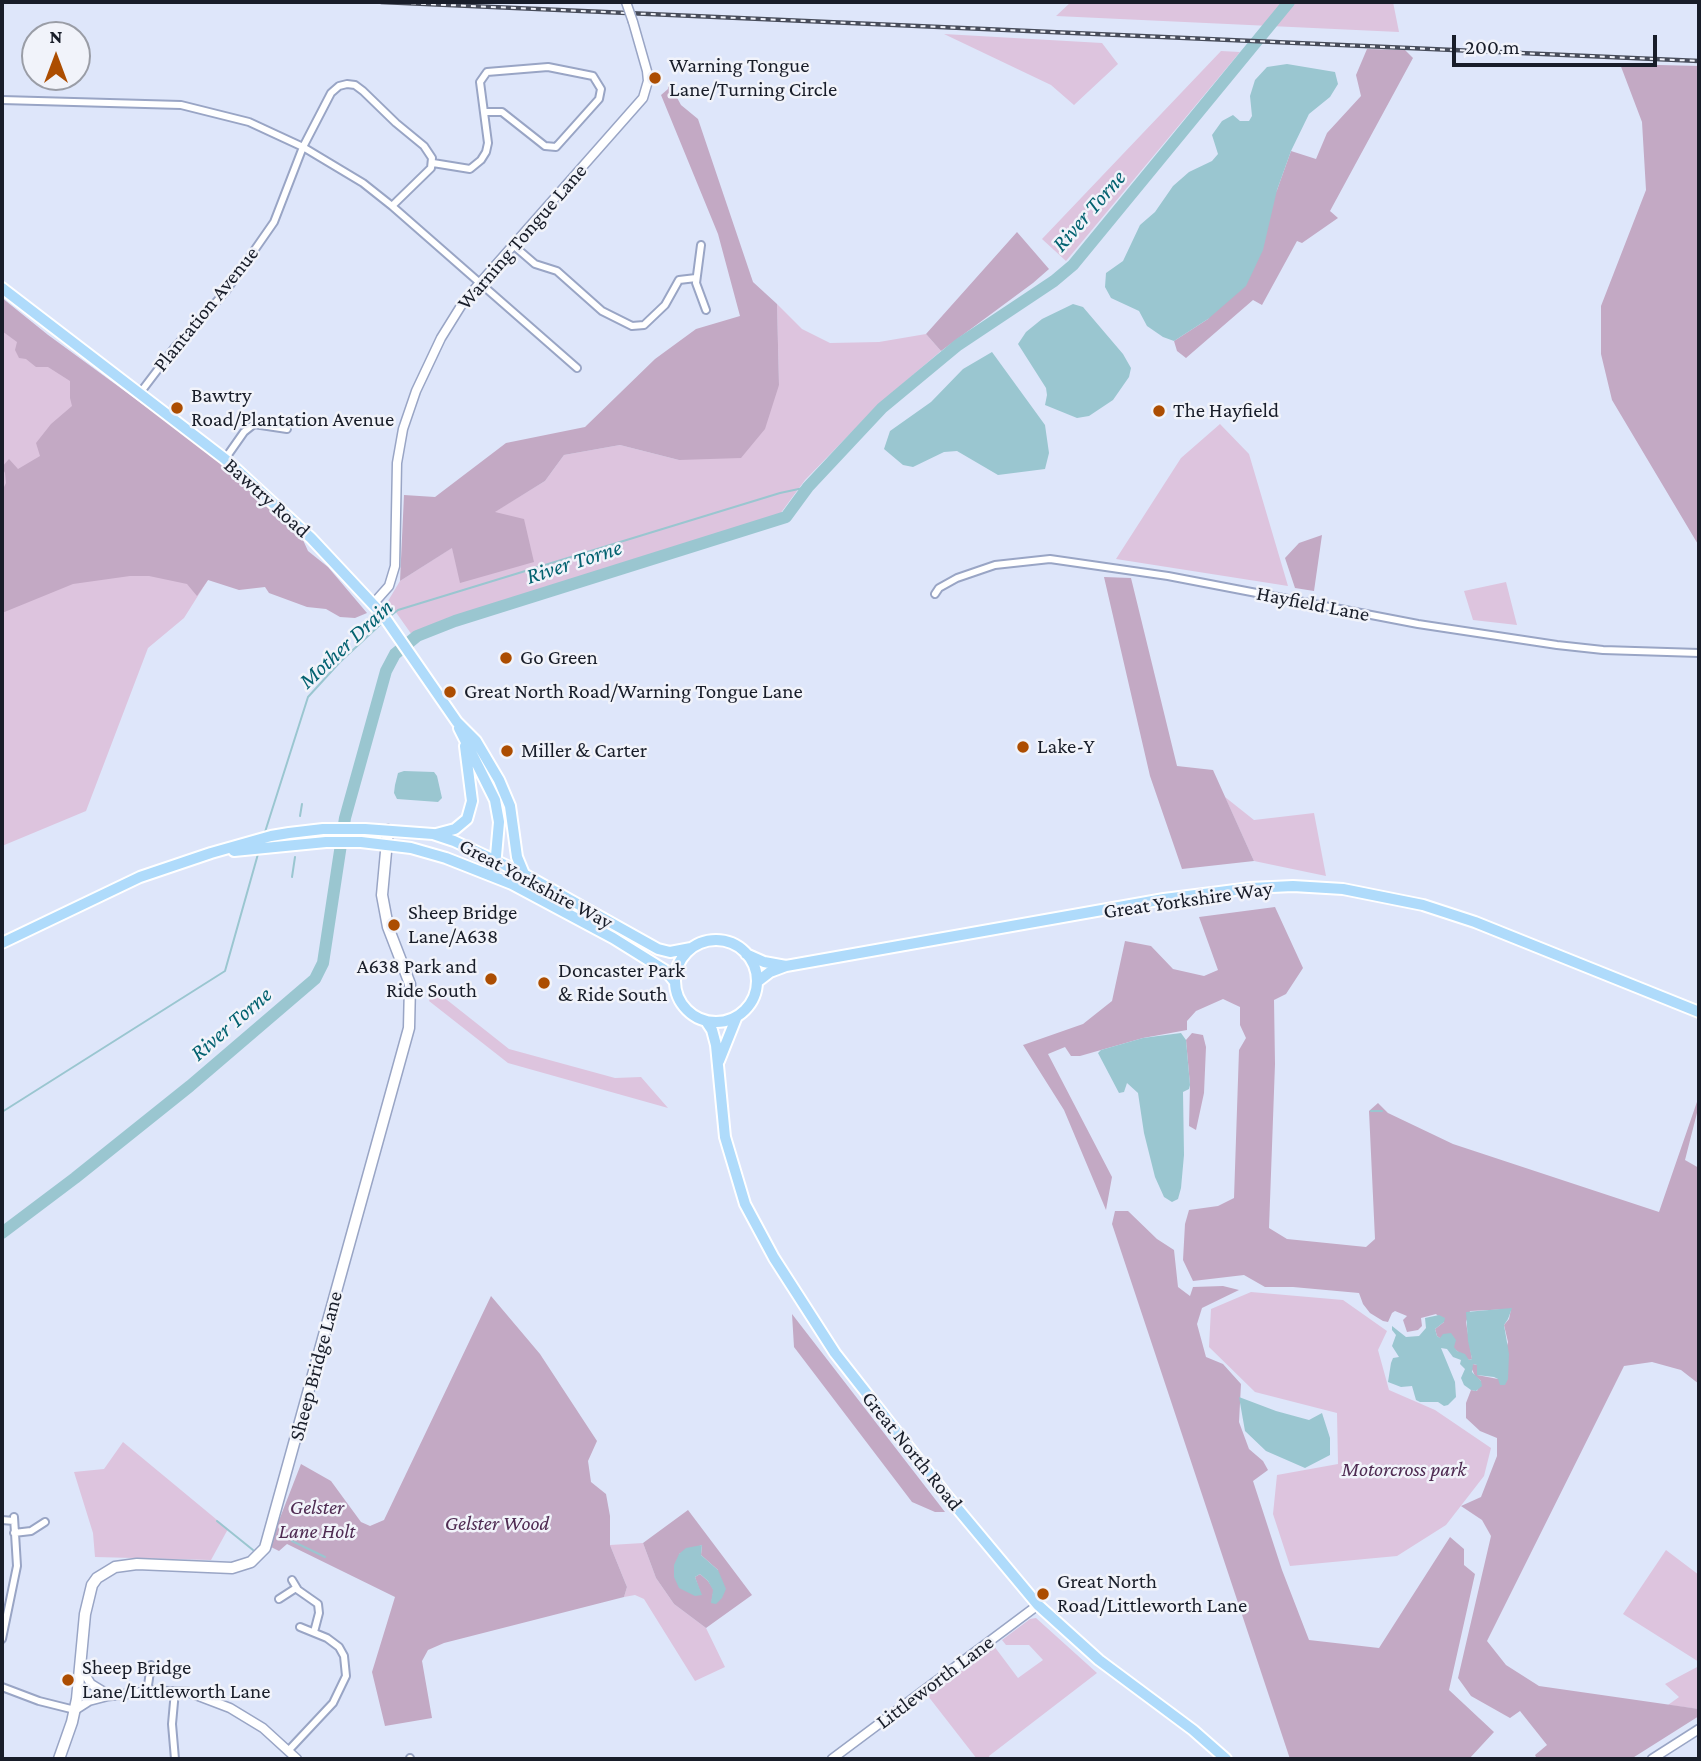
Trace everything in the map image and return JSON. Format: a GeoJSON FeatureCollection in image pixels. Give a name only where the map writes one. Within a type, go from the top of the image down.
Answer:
{"type":"FeatureCollection","features":[{"type":"Feature","properties":{"kind":"highway","name":"Bawtry Road"},"geometry":{"type":"LineString","coordinates":[[2,288],[225,459],[312,538],[383,614],[457,722],[475,741],[506,792],[513,819],[514,842],[524,874]]}},
{"type":"Feature","properties":{"kind":"highway","name":"Bawtry Road"},"geometry":{"type":"LineString","coordinates":[[457,722],[495,800],[499,822],[499,862]]}},
{"type":"Feature","properties":{"kind":"highway"},"geometry":{"type":"LineString","coordinates":[[433,834],[455,829],[467,819],[472,801],[464,741]]}},
{"type":"Feature","properties":{"kind":"highway","name":"Great Yorkshire Way"},"geometry":{"type":"LineString","coordinates":[[2,943],[140,877],[211,853],[251,846],[271,836],[323,829],[365,829],[433,834],[473,849],[524,874],[658,949],[670,952],[691,948]]}},
{"type":"Feature","properties":{"kind":"highway","name":"Great Yorkshire Way"},"geometry":{"type":"LineString","coordinates":[[251,846],[265,848],[326,842],[360,842],[414,849],[446,858],[494,876],[613,938],[666,971],[675,982]]}},
{"type":"Feature","properties":{"kind":"highway","name":"Bawtry Road"},"geometry":{"type":"LineString","coordinates":[[494,876],[499,862],[514,842]]}},
{"type":"Feature","properties":{"kind":"highway","name":"Great Yorkshire Way"},"geometry":{"type":"LineString","coordinates":[[757,982],[770,972],[786,966],[1087,915],[1164,899],[1251,888],[1293,886],[1343,889],[1423,905],[1510,936],[1699,1012]]}},
{"type":"Feature","properties":{"kind":"highway"},"geometry":{"type":"LineString","coordinates":[[707,941],[724,941],[746,954],[752,962],[757,982],[753,998],[737,1016],[717,1022],[706,1021],[689,1012],[683,1005],[675,982],[679,963],[691,948],[707,941]]}},
{"type":"Feature","properties":{"kind":"highway","name":"Great Yorkshire Way"},"geometry":{"type":"LineString","coordinates":[[746,954],[765,962],[786,966]]}},
{"type":"Feature","properties":{"kind":"highway","name":"Great North Road"},"geometry":{"type":"LineString","coordinates":[[718,1064],[737,1016]]}},
{"type":"Feature","properties":{"kind":"highway","name":"Great North Road"},"geometry":{"type":"LineString","coordinates":[[706,1021],[712,1030],[718,1064],[725,1137],[745,1204],[809,1315],[866,1394],[1038,1605],[1098,1660],[1193,1730],[1226,1759]]}},
{"type":"Feature","properties":{"kind":"main road","name":"Sheep Bridge Lane"},"geometry":{"type":"LineString","coordinates":[[59,1759],[75,1710],[89,1594],[92,1585],[104,1572],[115,1567],[138,1564],[232,1568],[251,1562],[265,1549],[409,1028],[410,984],[388,927],[382,895],[388,830]]}},
{"type":"Feature","properties":{"kind":"street","name":"Warning Tongue Lane"},"geometry":{"type":"LineString","coordinates":[[373,604],[389,586],[395,566],[397,463],[408,411],[432,355],[447,327],[481,281],[638,107],[643,98],[648,81],[647,71],[626,2]]}},
{"type":"Feature","properties":{"kind":"street"},"geometry":{"type":"LineString","coordinates":[[392,206],[433,163],[466,170],[473,168],[481,160],[488,143],[480,82],[487,72],[539,67],[574,72],[593,76],[601,89],[599,99],[556,147],[545,146],[502,112],[484,112]]}},
{"type":"Feature","properties":{"kind":"street","name":"Plantation Avenue"},"geometry":{"type":"LineString","coordinates":[[140,393],[175,346],[226,291],[274,222],[303,147],[331,93],[339,86],[355,85],[363,91],[424,146],[433,163]]}},
{"type":"Feature","properties":{"kind":"street"},"geometry":{"type":"LineString","coordinates":[[2,100],[181,105],[248,122],[303,147],[363,183],[392,206],[481,281],[577,368]]}},
{"type":"Feature","properties":{"kind":"street"},"geometry":{"type":"LineString","coordinates":[[513,245],[536,264],[557,271],[602,312],[632,326],[644,325],[665,305],[679,280],[696,278]]}},
{"type":"Feature","properties":{"kind":"street"},"geometry":{"type":"LineString","coordinates":[[701,245],[696,278],[706,310]]}},
{"type":"Feature","properties":{"kind":"street"},"geometry":{"type":"LineString","coordinates":[[225,459],[244,432],[254,424],[287,429]]}},
{"type":"Feature","properties":{"kind":"street","name":"Hayfield Lane"},"geometry":{"type":"LineString","coordinates":[[935,594],[939,588],[957,578],[995,565],[1051,559],[1168,576],[1418,624],[1557,645],[1603,650],[1699,653]]}},
{"type":"Feature","properties":{"kind":"street"},"geometry":{"type":"LineString","coordinates":[[2,1520],[14,1519],[17,1566],[2,1639]]}},
{"type":"Feature","properties":{"kind":"street"},"geometry":{"type":"LineString","coordinates":[[14,1533],[32,1531],[45,1522]]}},
{"type":"Feature","properties":{"kind":"street"},"geometry":{"type":"LineString","coordinates":[[292,1580],[296,1588],[318,1604],[319,1613],[314,1632]]}},
{"type":"Feature","properties":{"kind":"street"},"geometry":{"type":"LineString","coordinates":[[279,1599],[296,1588]]}},
{"type":"Feature","properties":{"kind":"street","name":"Littleworth Lane"},"geometry":{"type":"LineString","coordinates":[[832,1759],[1038,1605]]}},
{"type":"Feature","properties":{"kind":"street"},"geometry":{"type":"LineString","coordinates":[[288,1751],[333,1703],[346,1676],[344,1656],[339,1647],[332,1641],[300,1627]]}},
{"type":"Feature","properties":{"kind":"street"},"geometry":{"type":"LineString","coordinates":[[147,1692],[151,1665]]}},
{"type":"Feature","properties":{"kind":"street"},"geometry":{"type":"LineString","coordinates":[[80,1666],[91,1685],[111,1696]]}},
{"type":"Feature","properties":{"kind":"street"},"geometry":{"type":"LineString","coordinates":[[2,1687],[39,1702],[75,1710],[89,1701],[111,1696],[175,1691],[198,1695],[230,1708],[263,1728],[297,1759]]}},
{"type":"Feature","properties":{"kind":"street"},"geometry":{"type":"LineString","coordinates":[[175,1691],[172,1724],[175,1759]]}},
{"type":"Feature","properties":{"kind":"street"},"geometry":{"type":"LineString","coordinates":[[1652,1759],[1699,1729]]}},
{"type":"Feature","properties":{"kind":"green space"},"geometry":{"type":"Polygon","coordinates":[[[1071,2],[1393,2],[1399,32],[1056,16],[1071,2]]]}},
{"type":"Feature","properties":{"kind":"green space"},"geometry":{"type":"Polygon","coordinates":[[[944,34],[1102,43],[1118,64],[1074,105],[1051,85],[944,34]]]}},
{"type":"Feature","properties":{"kind":"green space"},"geometry":{"type":"Polygon","coordinates":[[[1367,49],[1405,50],[1413,58],[1330,211],[1338,218],[1302,243],[1297,241],[1262,305],[1253,300],[1186,358],[1177,351],[1174,341],[1208,319],[1277,190],[1291,151],[1316,159],[1327,133],[1361,96],[1356,75],[1367,49]]]}},
{"type":"Feature","properties":{"kind":"green space"},"geometry":{"type":"Polygon","coordinates":[[[1221,51],[1240,52],[1066,261],[1042,239],[1221,51]]]}},
{"type":"Feature","properties":{"kind":"green space"},"geometry":{"type":"Polygon","coordinates":[[[1620,64],[1699,66],[1699,546],[1612,400],[1601,354],[1601,306],[1646,190],[1642,122],[1620,64]]]}},
{"type":"Feature","properties":{"kind":"green space"},"geometry":{"type":"Polygon","coordinates":[[[669,83],[681,105],[698,119],[753,282],[777,304],[779,385],[765,429],[741,458],[679,460],[620,445],[564,455],[545,481],[495,512],[524,519],[534,562],[460,583],[452,548],[400,581],[404,495],[435,497],[506,443],[585,427],[655,359],[696,329],[740,316],[718,234],[661,95],[668,89],[669,83]]]}},
{"type":"Feature","properties":{"kind":"green space"},"geometry":{"type":"Polygon","coordinates":[[[1017,232],[1049,269],[941,351],[926,334],[1017,232]]]}},
{"type":"Feature","properties":{"kind":"green space"},"geometry":{"type":"Polygon","coordinates":[[[2,298],[208,452],[270,506],[218,564],[184,618],[148,648],[86,811],[2,846],[2,298]]]}},
{"type":"Feature","properties":{"kind":"green space"},"geometry":{"type":"Polygon","coordinates":[[[2,298],[208,452],[270,506],[367,613],[355,618],[340,617],[326,609],[307,607],[269,593],[265,587],[239,590],[208,580],[197,596],[187,584],[149,576],[130,576],[73,584],[2,613],[2,491],[6,483],[2,467],[9,459],[18,469],[40,456],[36,443],[51,424],[72,406],[70,381],[48,367],[36,367],[26,359],[19,358],[15,350],[17,342],[2,331],[2,298]]]}},
{"type":"Feature","properties":{"kind":"green space"},"geometry":{"type":"Polygon","coordinates":[[[777,304],[802,329],[830,343],[879,342],[926,334],[941,351],[879,404],[805,480],[780,514],[440,621],[412,635],[388,601],[400,581],[453,547],[494,512],[545,481],[564,455],[620,445],[679,460],[779,385],[777,304]]]}},
{"type":"Feature","properties":{"kind":"green space"},"geometry":{"type":"Polygon","coordinates":[[[1220,424],[1249,454],[1288,586],[1116,559],[1181,458],[1220,424]]]}},
{"type":"Feature","properties":{"kind":"green space"},"geometry":{"type":"Polygon","coordinates":[[[1322,535],[1314,591],[1295,588],[1285,558],[1299,543],[1322,535]]]}},
{"type":"Feature","properties":{"kind":"green space"},"geometry":{"type":"Polygon","coordinates":[[[1104,577],[1131,578],[1177,766],[1213,770],[1254,861],[1182,869],[1150,776],[1104,577]]]}},
{"type":"Feature","properties":{"kind":"green space"},"geometry":{"type":"Polygon","coordinates":[[[1506,582],[1517,625],[1473,620],[1464,591],[1506,582]]]}},
{"type":"Feature","properties":{"kind":"green space"},"geometry":{"type":"Polygon","coordinates":[[[1225,797],[1254,820],[1314,813],[1326,876],[1254,861],[1225,797]]]}},
{"type":"Feature","properties":{"kind":"green space"},"geometry":{"type":"Polygon","coordinates":[[[1275,907],[1303,968],[1286,994],[1274,1000],[1275,1064],[1269,1228],[1287,1239],[1366,1247],[1375,1239],[1369,1111],[1378,1103],[1388,1113],[1453,1144],[1659,1212],[1699,1096],[1685,1160],[1699,1168],[1699,1384],[1681,1370],[1652,1362],[1624,1366],[1487,1641],[1506,1665],[1539,1686],[1699,1709],[1699,1716],[1631,1759],[1537,1759],[1535,1755],[1547,1745],[1520,1711],[1510,1718],[1471,1696],[1458,1678],[1491,1536],[1482,1520],[1461,1506],[1481,1497],[1497,1456],[1497,1438],[1480,1431],[1466,1418],[1466,1403],[1471,1390],[1477,1391],[1481,1381],[1471,1367],[1473,1364],[1477,1365],[1477,1375],[1498,1379],[1508,1342],[1504,1325],[1509,1319],[1511,1309],[1470,1311],[1466,1322],[1472,1359],[1469,1360],[1437,1336],[1435,1329],[1444,1322],[1436,1314],[1421,1318],[1422,1326],[1418,1330],[1407,1332],[1403,1320],[1407,1316],[1395,1311],[1388,1322],[1383,1321],[1370,1313],[1359,1293],[1265,1287],[1244,1275],[1193,1281],[1183,1260],[1185,1224],[1189,1210],[1218,1206],[1234,1198],[1239,1050],[1246,1038],[1240,1025],[1240,1007],[1223,999],[1196,1011],[1187,1021],[1187,1030],[1143,1038],[1080,1056],[1071,1056],[1065,1047],[1048,1054],[1112,1177],[1106,1210],[1064,1110],[1023,1045],[1083,1024],[1112,1001],[1125,941],[1151,946],[1173,969],[1204,976],[1218,970],[1199,917],[1275,907]]]}},
{"type":"Feature","properties":{"kind":"green space"},"geometry":{"type":"Polygon","coordinates":[[[437,992],[509,1049],[615,1078],[641,1077],[668,1108],[508,1063],[429,1001],[432,993],[437,992]]]}},
{"type":"Feature","properties":{"kind":"green space"},"geometry":{"type":"Polygon","coordinates":[[[1192,1033],[1203,1035],[1206,1047],[1204,1093],[1196,1130],[1189,1126],[1190,1085],[1186,1040],[1192,1033]]]}},
{"type":"Feature","properties":{"kind":"green space"},"geometry":{"type":"Polygon","coordinates":[[[1115,1211],[1128,1211],[1157,1239],[1174,1250],[1178,1287],[1190,1296],[1193,1287],[1223,1286],[1239,1290],[1202,1308],[1197,1324],[1206,1357],[1223,1364],[1241,1384],[1239,1422],[1249,1449],[1263,1461],[1268,1470],[1253,1481],[1282,1570],[1309,1640],[1379,1648],[1450,1537],[1464,1549],[1464,1565],[1475,1574],[1449,1690],[1494,1732],[1469,1759],[1290,1759],[1112,1224],[1115,1211]]]}},
{"type":"Feature","properties":{"kind":"green space","name":"Motorcross park"},"geometry":{"type":"Polygon","coordinates":[[[1251,1292],[1343,1300],[1387,1331],[1378,1350],[1389,1390],[1435,1410],[1491,1448],[1484,1476],[1446,1525],[1397,1556],[1290,1566],[1273,1514],[1277,1475],[1338,1464],[1337,1413],[1255,1392],[1209,1347],[1211,1309],[1251,1292]]]}},
{"type":"Feature","properties":{"kind":"green space","name":"Gelster Wood"},"geometry":{"type":"Polygon","coordinates":[[[491,1296],[540,1354],[597,1441],[588,1461],[591,1482],[606,1494],[610,1516],[610,1545],[627,1587],[624,1597],[444,1643],[428,1650],[422,1661],[432,1718],[385,1726],[372,1672],[395,1597],[287,1544],[279,1551],[269,1546],[301,1464],[331,1481],[361,1522],[370,1526],[384,1520],[491,1296]]]}},
{"type":"Feature","properties":{"kind":"green space"},"geometry":{"type":"Polygon","coordinates":[[[792,1314],[945,1512],[935,1512],[912,1502],[794,1347],[792,1314]]]}},
{"type":"Feature","properties":{"kind":"green space"},"geometry":{"type":"Polygon","coordinates":[[[123,1442],[228,1529],[211,1560],[95,1557],[93,1533],[74,1472],[104,1469],[123,1442]]]}},
{"type":"Feature","properties":{"kind":"green space"},"geometry":{"type":"Polygon","coordinates":[[[688,1510],[752,1595],[706,1628],[674,1604],[656,1578],[643,1543],[688,1510]],[[702,1545],[679,1554],[701,1595],[695,1577],[700,1574],[714,1590],[718,1570],[701,1555],[702,1545]]]}},
{"type":"Feature","properties":{"kind":"green space"},"geometry":{"type":"Polygon","coordinates":[[[643,1543],[656,1578],[674,1604],[706,1628],[725,1667],[695,1681],[644,1599],[635,1595],[624,1597],[627,1587],[610,1545],[643,1543]]]}},
{"type":"Feature","properties":{"kind":"green space"},"geometry":{"type":"Polygon","coordinates":[[[1666,1550],[1699,1575],[1699,1662],[1623,1614],[1666,1550]]]}},
{"type":"Feature","properties":{"kind":"green space"},"geometry":{"type":"Polygon","coordinates":[[[1036,1618],[1097,1673],[989,1756],[990,1759],[977,1759],[928,1696],[994,1646],[1018,1678],[1043,1660],[1029,1645],[1006,1645],[1002,1640],[1030,1619],[1036,1618]]]}},
{"type":"Feature","properties":{"kind":"green space"},"geometry":{"type":"Polygon","coordinates":[[[1699,1666],[1699,1709],[1668,1705],[1679,1697],[1665,1684],[1699,1666]]]}},
{"type":"Feature","properties":{"kind":"shaded area"},"geometry":{"type":"Polygon","coordinates":[[[1287,64],[1335,72],[1338,84],[1330,97],[1309,114],[1291,151],[1277,190],[1263,250],[1246,286],[1208,319],[1174,341],[1163,337],[1147,326],[1139,311],[1111,298],[1105,287],[1106,273],[1123,261],[1140,225],[1155,212],[1173,186],[1189,172],[1212,161],[1218,154],[1212,135],[1222,121],[1233,115],[1240,121],[1249,121],[1252,116],[1250,96],[1255,80],[1267,67],[1287,64]]]}},
{"type":"Feature","properties":{"kind":"shaded area"},"geometry":{"type":"Polygon","coordinates":[[[1073,304],[1083,307],[1123,354],[1131,368],[1129,377],[1113,400],[1089,416],[1077,418],[1045,405],[1046,388],[1018,344],[1026,332],[1042,319],[1073,304]]]}},
{"type":"Feature","properties":{"kind":"shaded area"},"geometry":{"type":"Polygon","coordinates":[[[992,352],[1045,425],[1049,453],[1045,469],[998,475],[957,451],[944,452],[913,467],[903,465],[884,449],[890,431],[931,402],[963,369],[992,352]]]}},
{"type":"Feature","properties":{"kind":"shaded area"},"geometry":{"type":"Polygon","coordinates":[[[434,772],[442,798],[438,802],[397,799],[394,793],[398,773],[434,772]]]}},
{"type":"Feature","properties":{"kind":"shaded area"},"geometry":{"type":"Polygon","coordinates":[[[1181,1033],[1186,1040],[1190,1085],[1189,1089],[1183,1092],[1184,1155],[1181,1188],[1178,1199],[1172,1202],[1164,1197],[1155,1177],[1138,1093],[1127,1083],[1124,1092],[1119,1093],[1098,1053],[1143,1038],[1181,1033]]]}},
{"type":"Feature","properties":{"kind":"shaded area"},"geometry":{"type":"Polygon","coordinates":[[[1512,1308],[1504,1325],[1509,1354],[1508,1379],[1505,1385],[1500,1385],[1494,1377],[1477,1375],[1477,1365],[1473,1364],[1472,1372],[1482,1386],[1476,1391],[1471,1390],[1464,1385],[1461,1378],[1465,1369],[1460,1364],[1461,1360],[1453,1357],[1447,1349],[1441,1348],[1455,1382],[1456,1397],[1448,1405],[1420,1402],[1416,1400],[1412,1386],[1401,1387],[1388,1382],[1393,1358],[1399,1357],[1392,1346],[1396,1335],[1392,1326],[1406,1337],[1419,1336],[1426,1328],[1425,1318],[1439,1315],[1445,1318],[1435,1329],[1437,1336],[1440,1338],[1443,1334],[1451,1333],[1456,1340],[1454,1347],[1469,1360],[1472,1359],[1466,1312],[1512,1308]]]}},
{"type":"Feature","properties":{"kind":"shaded area"},"geometry":{"type":"Polygon","coordinates":[[[1239,1397],[1309,1420],[1322,1413],[1330,1438],[1330,1455],[1305,1468],[1266,1451],[1245,1431],[1239,1397]]]}},
{"type":"Feature","properties":{"kind":"shaded area"},"geometry":{"type":"Polygon","coordinates":[[[702,1545],[701,1555],[718,1570],[726,1589],[716,1604],[711,1603],[713,1590],[700,1574],[695,1577],[702,1595],[695,1596],[679,1588],[674,1577],[674,1565],[679,1554],[686,1548],[702,1545]]]}},
{"type":"Feature","properties":{"kind":"waterway","name":"River Torne"},"geometry":{"type":"LineString","coordinates":[[2,1233],[190,1086],[315,979],[323,963],[345,818],[386,671],[395,654],[417,636],[455,621],[786,517],[808,487],[882,408],[958,345],[1054,281],[1073,265],[1289,2]]}},
{"type":"Feature","properties":{"kind":"waterway","name":"Mother Drain"},"geometry":{"type":"LineString","coordinates":[[389,617],[398,610],[780,493],[808,487]]}},
{"type":"Feature","properties":{"kind":"waterway","name":"Mother Drain"},"geometry":{"type":"LineString","coordinates":[[265,832],[308,697],[340,662],[382,623]]}},
{"type":"Feature","properties":{"kind":"waterway"},"geometry":{"type":"LineString","coordinates":[[300,816],[302,804]]}},
{"type":"Feature","properties":{"kind":"waterway","name":"Mother Drain"},"geometry":{"type":"LineString","coordinates":[[2,1112],[225,971],[258,854]]}},
{"type":"Feature","properties":{"kind":"waterway"},"geometry":{"type":"LineString","coordinates":[[292,877],[295,857]]}},
{"type":"Feature","properties":{"kind":"waterway"},"geometry":{"type":"LineString","coordinates":[[1371,1111],[1382,1111]]}},
{"type":"Feature","properties":{"kind":"waterway"},"geometry":{"type":"LineString","coordinates":[[217,1521],[253,1550]]}},
{"type":"Feature","properties":{"kind":"waterway"},"geometry":{"type":"LineString","coordinates":[[292,1541],[325,1557]]}},
{"type":"Feature","properties":{"kind":"railway"},"geometry":{"type":"LineString","coordinates":[[381,2],[1699,61]]}},
{"type":"Feature","properties":{"kind":"place","name":"Warning Tongue Lane/Turning Circle"},"geometry":{"type":"Point","coordinates":[655,78]}},
{"type":"Feature","properties":{"kind":"place","name":"Bawtry Road/Plantation Avenue"},"geometry":{"type":"Point","coordinates":[177,408]}},
{"type":"Feature","properties":{"kind":"place","name":"The Hayfield"},"geometry":{"type":"Point","coordinates":[1159,411]}},
{"type":"Feature","properties":{"kind":"place","name":"Go Green"},"geometry":{"type":"Point","coordinates":[506,658]}},
{"type":"Feature","properties":{"kind":"place","name":"Great North Road/Warning Tongue Lane"},"geometry":{"type":"Point","coordinates":[450,692]}},
{"type":"Feature","properties":{"kind":"place","name":"Lake-Y"},"geometry":{"type":"Point","coordinates":[1023,747]}},
{"type":"Feature","properties":{"kind":"place","name":"Miller & Carter"},"geometry":{"type":"Point","coordinates":[507,751]}},
{"type":"Feature","properties":{"kind":"place","name":"Sheep Bridge Lane/A638"},"geometry":{"type":"Point","coordinates":[394,925]}},
{"type":"Feature","properties":{"kind":"place","name":"A638 Park and Ride South"},"geometry":{"type":"Point","coordinates":[491,979]}},
{"type":"Feature","properties":{"kind":"place","name":"Doncaster Park & Ride South"},"geometry":{"type":"Point","coordinates":[544,983]}},
{"type":"Feature","properties":{"kind":"place","name":"Great North Road/Littleworth Lane"},"geometry":{"type":"Point","coordinates":[1043,1594]}},
{"type":"Feature","properties":{"kind":"place","name":"Sheep Bridge Lane/Littleworth Lane"},"geometry":{"type":"Point","coordinates":[68,1680]}},
{"type":"Feature","properties":{"kind":"park label","name":"Gelster Lane Holt"},"geometry":{"type":"Point","coordinates":[317,1520]}}]}
